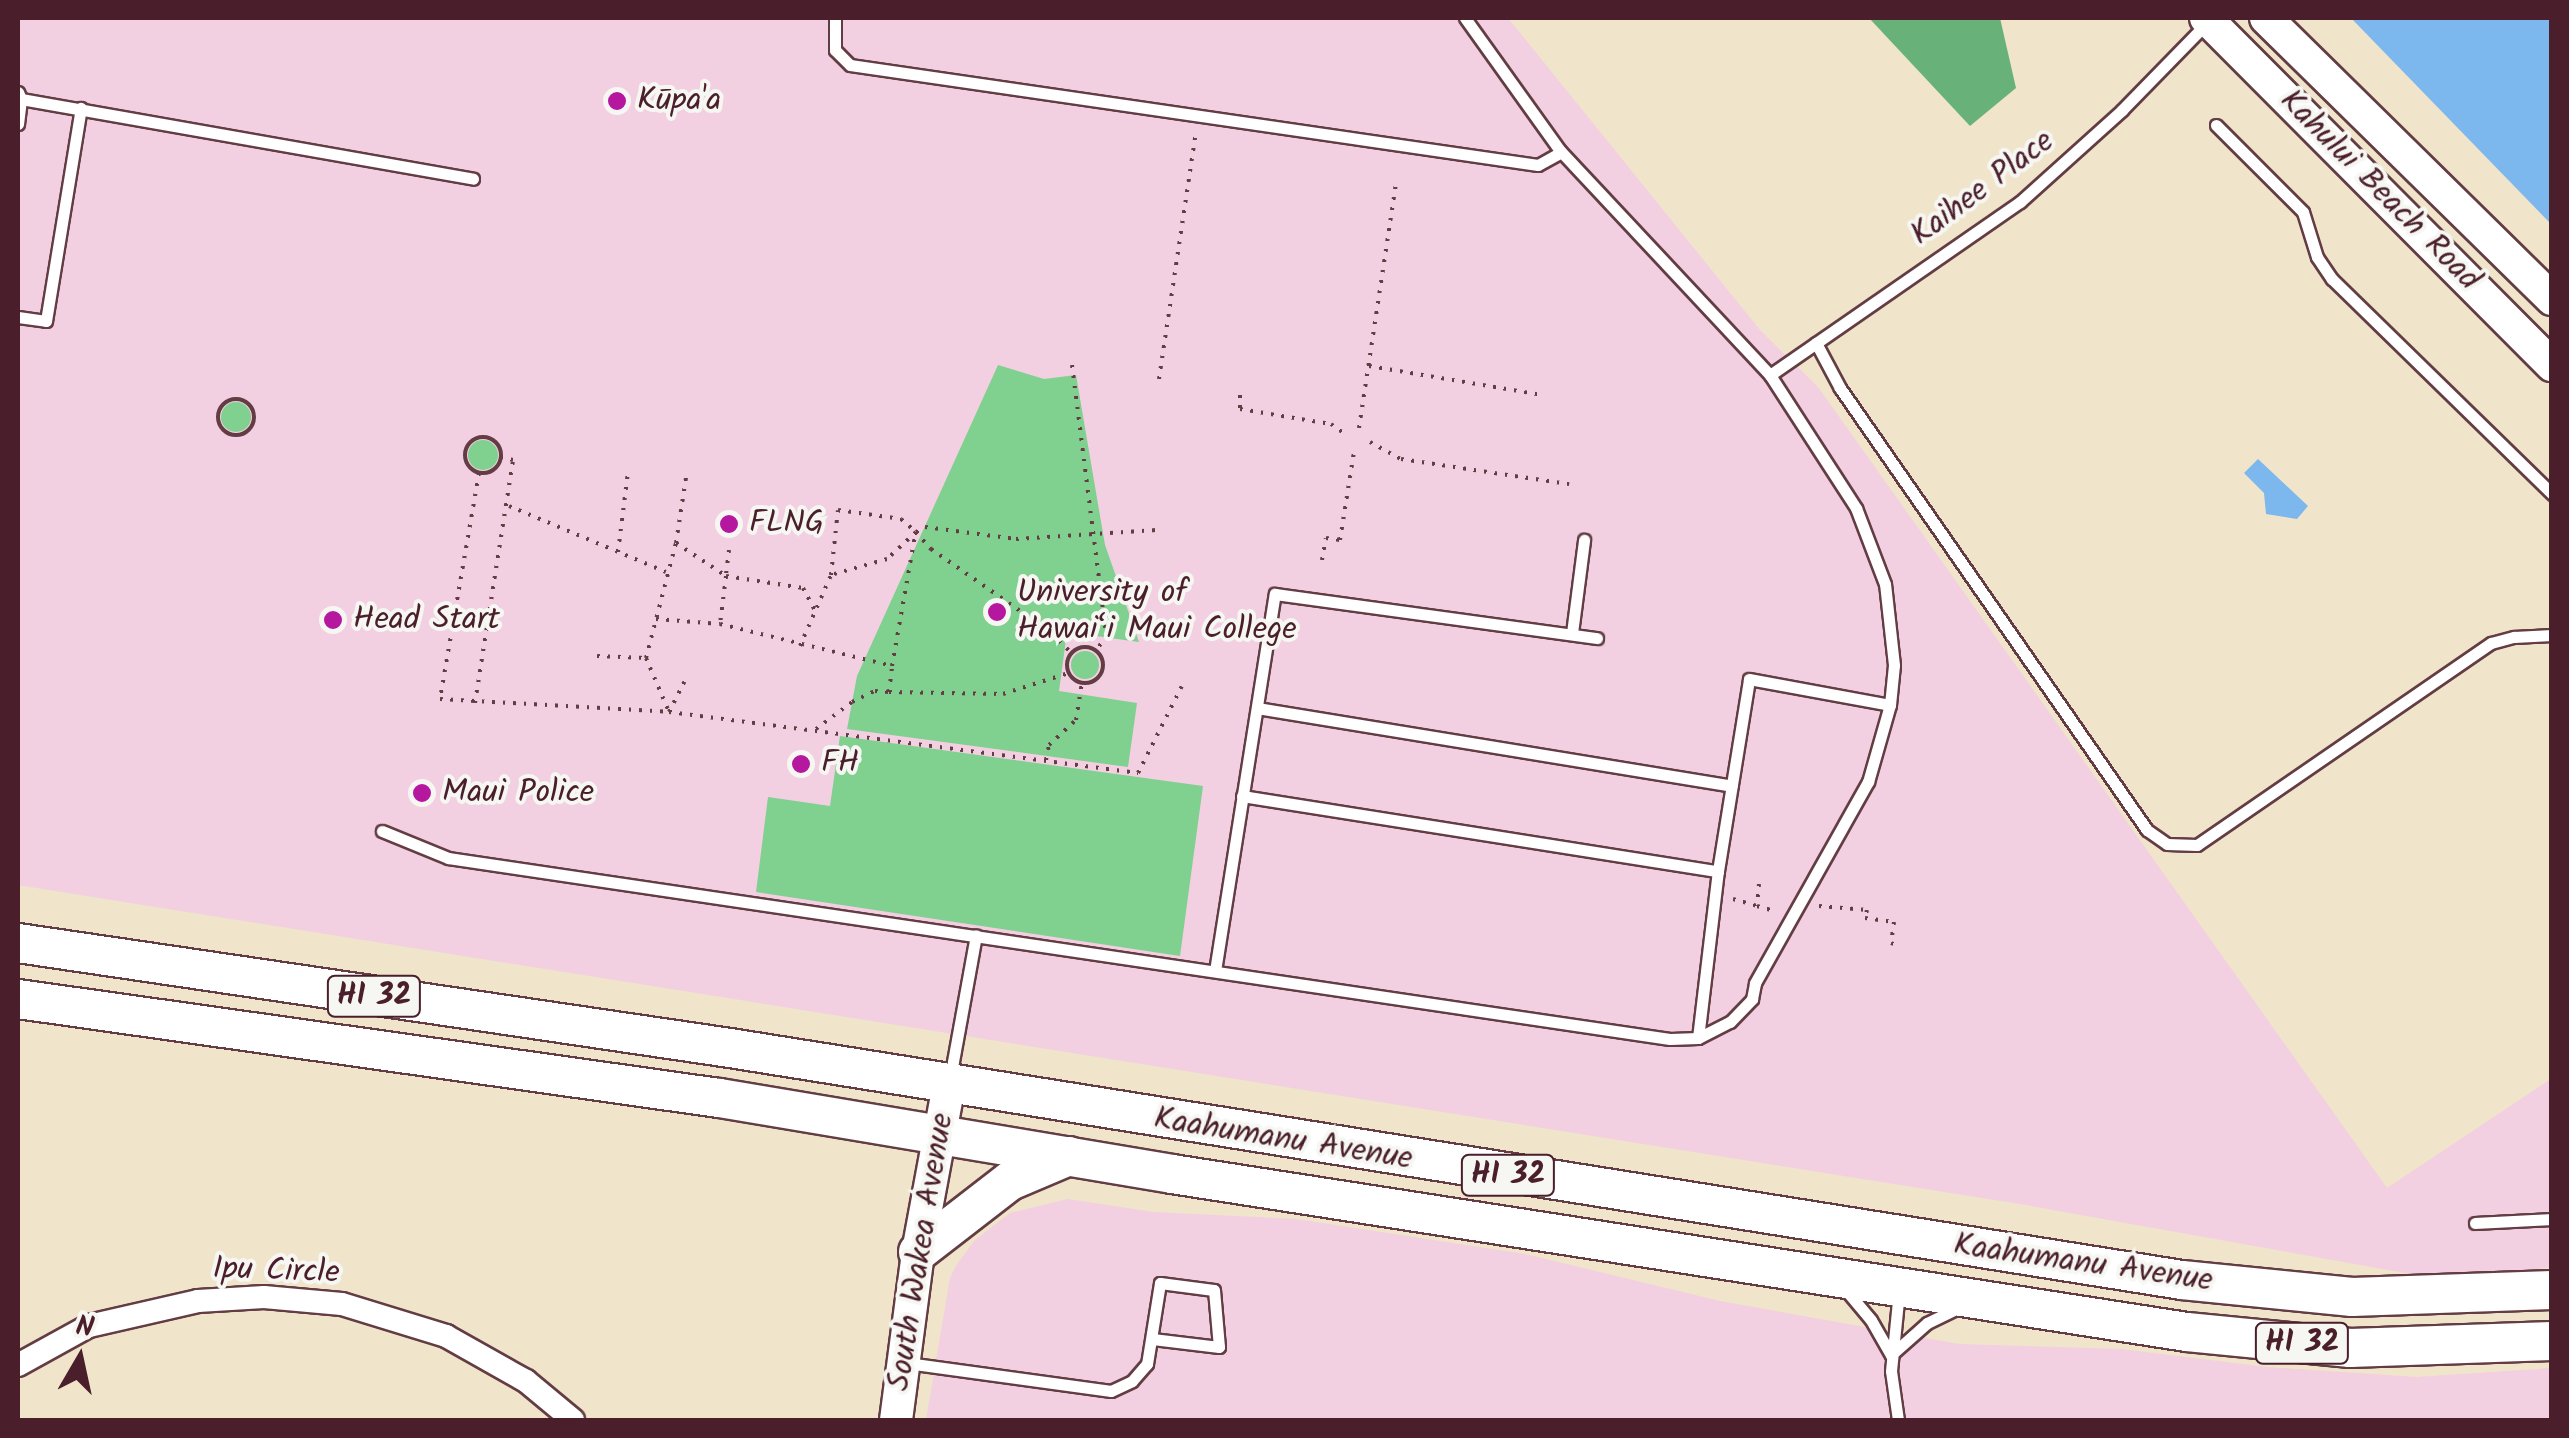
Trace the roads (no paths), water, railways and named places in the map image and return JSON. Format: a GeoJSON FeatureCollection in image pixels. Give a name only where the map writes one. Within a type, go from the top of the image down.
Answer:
{"type":"FeatureCollection","features":[{"type":"Feature","properties":{"kind":"main road","name":"Kahului Beach Road"},"geometry":{"type":"LineString","coordinates":[[2209,18],[2552,365]]}},
{"type":"Feature","properties":{"kind":"main road","name":"Kahului Beach Road"},"geometry":{"type":"LineString","coordinates":[[2266,18],[2552,299]]}},
{"type":"Feature","properties":{"kind":"main road","name":"Kaahumanu Avenue"},"geometry":{"type":"LineString","coordinates":[[18,942],[949,1084],[2182,1280],[2372,1296],[2552,1290]]}},
{"type":"Feature","properties":{"kind":"main road","name":"Kaahumanu Avenue"},"geometry":{"type":"LineString","coordinates":[[18,999],[720,1098],[1899,1289],[2188,1332],[2350,1348],[2552,1341]]}},
{"type":"Feature","properties":{"kind":"main road","name":"South Wakea Avenue"},"geometry":{"type":"LineString","coordinates":[[896,1420],[918,1252],[949,1084]]}},
{"type":"Feature","properties":{"kind":"main road"},"geometry":{"type":"LineString","coordinates":[[918,1252],[1010,1181],[1069,1156]]}},
{"type":"Feature","properties":{"kind":"main road"},"geometry":{"type":"LineString","coordinates":[[1899,1289],[1906,1238]]}},
{"type":"Feature","properties":{"kind":"street","name":"Ipu Circle"},"geometry":{"type":"LineString","coordinates":[[18,1365],[89,1326],[198,1301],[264,1297],[342,1304],[421,1327],[476,1352],[526,1381],[574,1420]]}},
{"type":"Feature","properties":{"kind":"lane"},"geometry":{"type":"LineString","coordinates":[[835,18],[835,50],[850,64],[1538,165],[1561,152]]}},
{"type":"Feature","properties":{"kind":"lane"},"geometry":{"type":"LineString","coordinates":[[382,831],[448,858],[1670,1039],[1698,1038],[1730,1022],[1752,999],[1756,983],[1868,782],[1890,705],[1892,624],[1873,545],[1856,508],[1770,375],[1561,152],[1465,18]]}},
{"type":"Feature","properties":{"kind":"lane","name":"Kaihee Place"},"geometry":{"type":"LineString","coordinates":[[1770,375],[2020,202],[2108,123],[2209,18]]}},
{"type":"Feature","properties":{"kind":"lane"},"geometry":{"type":"LineString","coordinates":[[18,124],[19,96],[474,180]]}},
{"type":"Feature","properties":{"kind":"lane"},"geometry":{"type":"LineString","coordinates":[[18,317],[46,321],[81,108]]}},
{"type":"Feature","properties":{"kind":"lane"},"geometry":{"type":"LineString","coordinates":[[2216,125],[2302,212],[2317,257],[2332,279],[2552,494]]}},
{"type":"Feature","properties":{"kind":"lane"},"geometry":{"type":"LineString","coordinates":[[1816,343],[1840,388],[2147,830],[2162,842],[2198,844],[2491,643],[2514,636],[2552,635]]}},
{"type":"Feature","properties":{"kind":"lane"},"geometry":{"type":"LineString","coordinates":[[1572,633],[1584,540]]}},
{"type":"Feature","properties":{"kind":"lane"},"geometry":{"type":"LineString","coordinates":[[1215,971],[1275,594],[1597,638]]}},
{"type":"Feature","properties":{"kind":"lane"},"geometry":{"type":"LineString","coordinates":[[1698,1038],[1718,871],[1750,679],[1890,705]]}},
{"type":"Feature","properties":{"kind":"lane"},"geometry":{"type":"LineString","coordinates":[[1256,708],[1732,786]]}},
{"type":"Feature","properties":{"kind":"lane"},"geometry":{"type":"LineString","coordinates":[[1242,796],[1718,871]]}},
{"type":"Feature","properties":{"kind":"lane"},"geometry":{"type":"LineString","coordinates":[[949,1084],[976,935]]}},
{"type":"Feature","properties":{"kind":"lane"},"geometry":{"type":"LineString","coordinates":[[2475,1223],[2552,1219]]}},
{"type":"Feature","properties":{"kind":"lane"},"geometry":{"type":"LineString","coordinates":[[1830,1277],[1867,1314],[1891,1354]]}},
{"type":"Feature","properties":{"kind":"lane"},"geometry":{"type":"LineString","coordinates":[[903,1362],[1106,1391],[1122,1388],[1140,1374],[1152,1339],[1160,1283],[1214,1290],[1220,1348],[1152,1339]]}},
{"type":"Feature","properties":{"kind":"lane"},"geometry":{"type":"LineString","coordinates":[[1898,1420],[1891,1354],[1899,1289]]}},
{"type":"Feature","properties":{"kind":"lane"},"geometry":{"type":"LineString","coordinates":[[1891,1354],[1927,1323],[1956,1309],[1988,1302]]}},
{"type":"Feature","properties":{"kind":"water"},"geometry":{"type":"Polygon","coordinates":[[[2351,18],[2551,18],[2551,224],[2351,18]]]}},
{"type":"Feature","properties":{"kind":"water"},"geometry":{"type":"Polygon","coordinates":[[[2258,459],[2308,506],[2297,519],[2266,514],[2264,493],[2244,473],[2258,459]]]}},
{"type":"Feature","properties":{"kind":"place","name":"Kūpa'a"},"geometry":{"type":"Point","coordinates":[617,101]}},
{"type":"Feature","properties":{"kind":"place","name":"FLNG"},"geometry":{"type":"Point","coordinates":[729,524]}},
{"type":"Feature","properties":{"kind":"place","name":"University of Hawai‘i Maui College"},"geometry":{"type":"Point","coordinates":[997,612]}},
{"type":"Feature","properties":{"kind":"place","name":"Head Start"},"geometry":{"type":"Point","coordinates":[333,620]}},
{"type":"Feature","properties":{"kind":"place","name":"FH"},"geometry":{"type":"Point","coordinates":[801,764]}},
{"type":"Feature","properties":{"kind":"place","name":"Maui Police"},"geometry":{"type":"Point","coordinates":[422,793]}}]}
